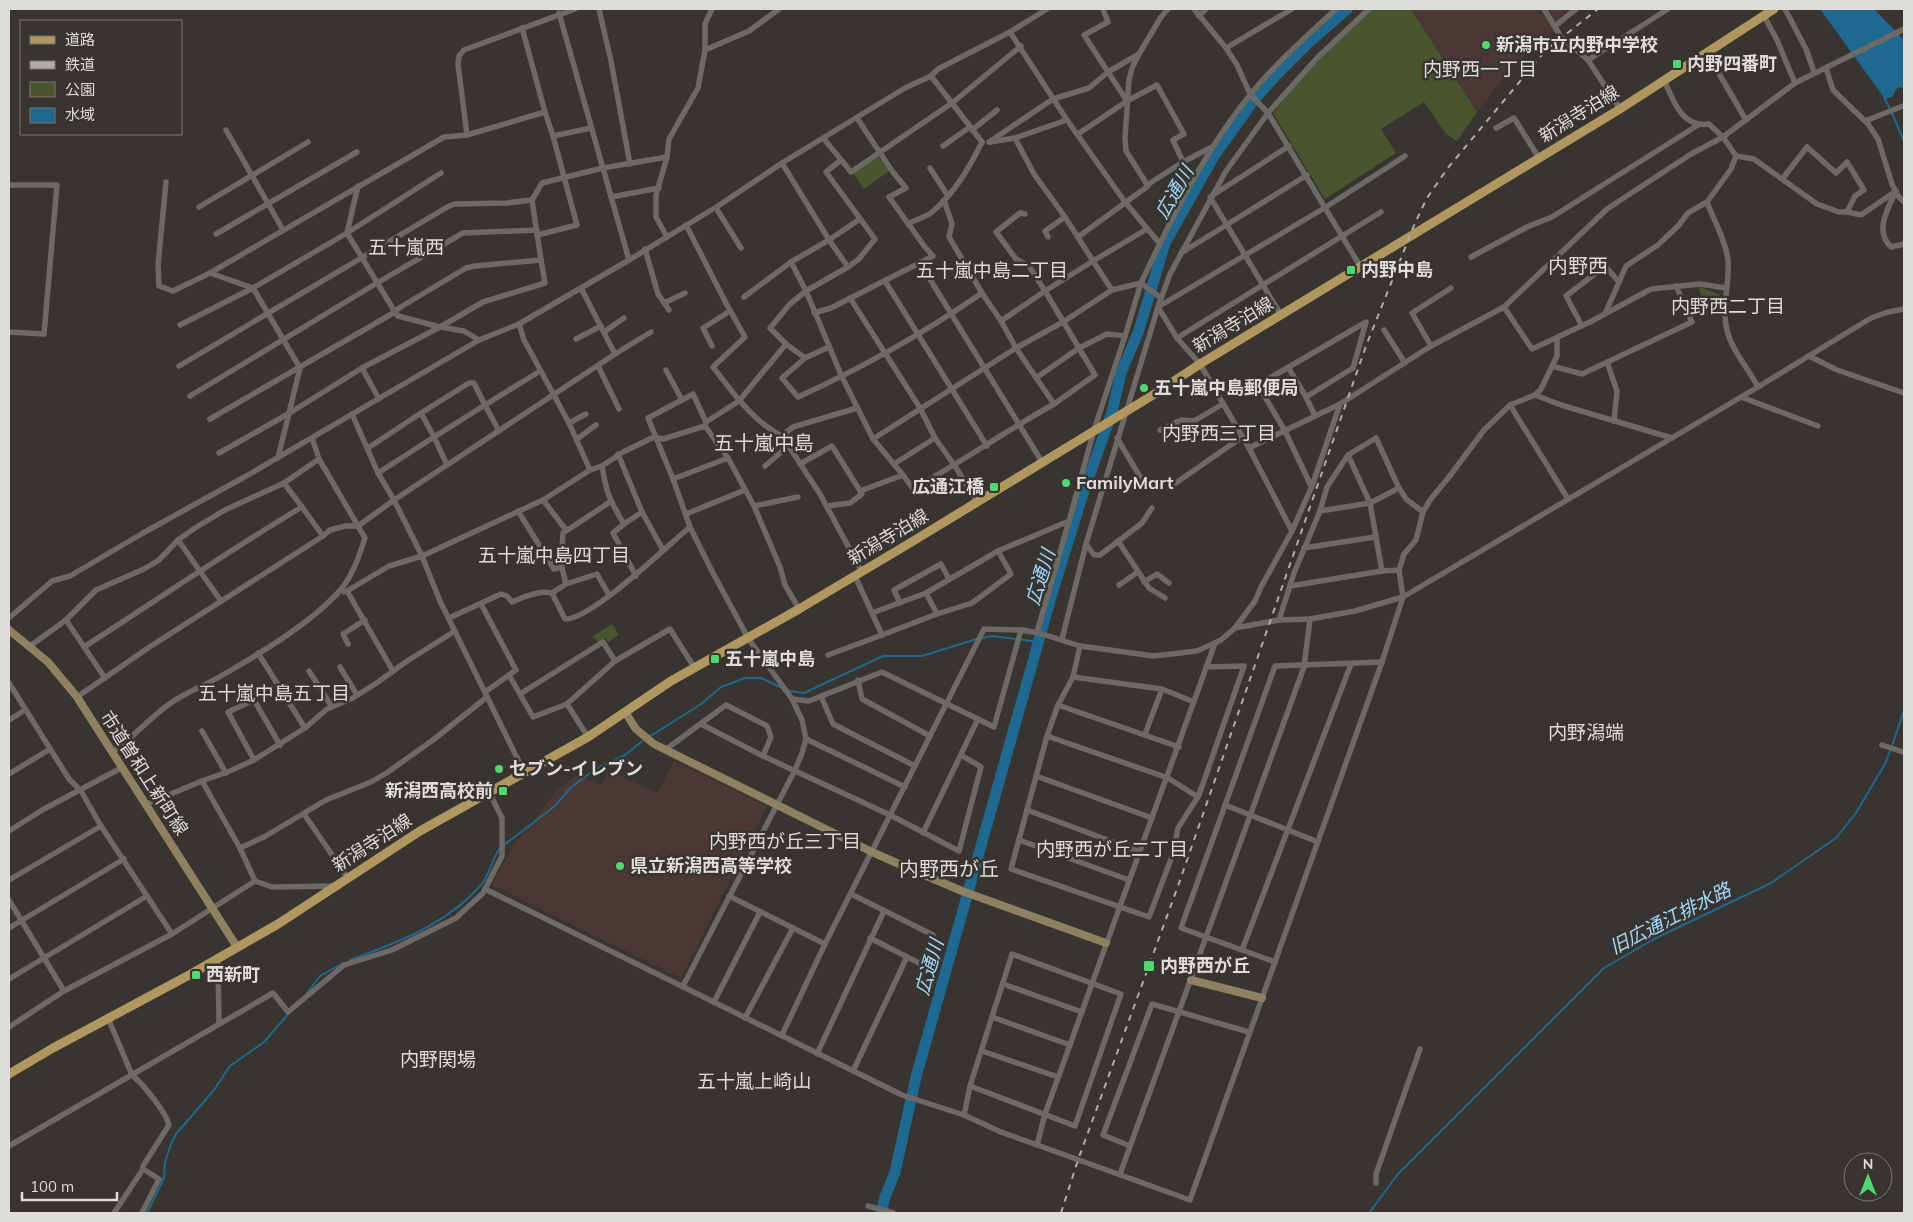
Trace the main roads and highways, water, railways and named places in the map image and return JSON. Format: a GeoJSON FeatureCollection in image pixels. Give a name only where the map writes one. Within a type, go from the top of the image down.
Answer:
{"type":"FeatureCollection","features":[{"type":"Feature","properties":{"kind":"main road","name":"新潟寺泊線"},"geometry":{"type":"LineString","coordinates":[[9,1074],[237,948],[278,924],[420,831],[588,737],[694,667],[858,574],[1620,109],[1774,9]]}},
{"type":"Feature","properties":{"kind":"water"},"geometry":{"type":"Polygon","coordinates":[[[1820,9],[1874,9],[1904,40],[1904,88],[1898,87],[1892,97],[1885,99],[1820,9]]]}},
{"type":"Feature","properties":{"kind":"waterway","name":"広通川"},"geometry":{"type":"LineString","coordinates":[[881,1213],[895,1172],[916,1077],[1051,597],[1082,497],[1112,412],[1121,373],[1139,330],[1165,243],[1214,156],[1254,100],[1308,43],[1347,9]]}},
{"type":"Feature","properties":{"kind":"waterway","name":"旧広通江排水路"},"geometry":{"type":"LineString","coordinates":[[1884,97],[1890,109]]}},
{"type":"Feature","properties":{"kind":"waterway","name":"旧広通江排水路"},"geometry":{"type":"LineString","coordinates":[[1892,113],[1904,141]]}},
{"type":"Feature","properties":{"kind":"waterway"},"geometry":{"type":"LineString","coordinates":[[982,638],[992,636],[1039,642]]}},
{"type":"Feature","properties":{"kind":"waterway"},"geometry":{"type":"LineString","coordinates":[[789,691],[804,693],[883,656],[922,656],[977,639]]}},
{"type":"Feature","properties":{"kind":"waterway"},"geometry":{"type":"LineString","coordinates":[[649,737],[701,704],[721,687],[745,678],[761,678],[782,688]]}},
{"type":"Feature","properties":{"kind":"waterway","name":"旧広通江排水路"},"geometry":{"type":"LineString","coordinates":[[1892,746],[1904,710]]}},
{"type":"Feature","properties":{"kind":"waterway"},"geometry":{"type":"LineString","coordinates":[[504,845],[555,806],[570,788],[594,770],[625,755],[645,739]]}},
{"type":"Feature","properties":{"kind":"waterway","name":"旧広通江排水路"},"geometry":{"type":"LineString","coordinates":[[1369,1213],[1398,1174],[1604,968],[1654,939],[1771,883],[1836,838],[1856,813],[1886,762],[1890,750]]}},
{"type":"Feature","properties":{"kind":"waterway"},"geometry":{"type":"LineString","coordinates":[[350,960],[386,947],[420,931],[453,911],[481,885],[500,848]]}},
{"type":"Feature","properties":{"kind":"waterway"},"geometry":{"type":"LineString","coordinates":[[307,993],[320,976],[343,963]]}},
{"type":"Feature","properties":{"kind":"waterway"},"geometry":{"type":"LineString","coordinates":[[147,1213],[164,1178],[165,1162],[176,1134],[214,1090],[230,1066],[264,1042],[289,1013]]}},
{"type":"Feature","properties":{"kind":"railway"},"geometry":{"type":"LineString","coordinates":[[1061,1213],[1078,1160],[1178,886],[1366,346],[1415,223],[1427,198],[1447,169],[1546,50],[1598,9]]}},
{"type":"Feature","properties":{"kind":"place","name":"新潟市立内野中学校"},"geometry":{"type":"Point","coordinates":[1486,45]}},
{"type":"Feature","properties":{"kind":"place","name":"内野四番町"},"geometry":{"type":"Point","coordinates":[1677,64]}},
{"type":"Feature","properties":{"kind":"place","name":"内野中島"},"geometry":{"type":"Point","coordinates":[1351,270]}},
{"type":"Feature","properties":{"kind":"place","name":"五十嵐中島郵便局"},"geometry":{"type":"Point","coordinates":[1144,388]}},
{"type":"Feature","properties":{"kind":"place","name":"FamilyMart"},"geometry":{"type":"Point","coordinates":[1066,483]}},
{"type":"Feature","properties":{"kind":"place","name":"広通江橋"},"geometry":{"type":"Point","coordinates":[994,487]}},
{"type":"Feature","properties":{"kind":"place","name":"五十嵐中島"},"geometry":{"type":"Point","coordinates":[715,659]}},
{"type":"Feature","properties":{"kind":"place","name":"セブン-イレブン"},"geometry":{"type":"Point","coordinates":[499,769]}},
{"type":"Feature","properties":{"kind":"place","name":"新潟西高校前"},"geometry":{"type":"Point","coordinates":[503,791]}},
{"type":"Feature","properties":{"kind":"place","name":"県立新潟西高等学校"},"geometry":{"type":"Point","coordinates":[620,866]}},
{"type":"Feature","properties":{"kind":"place","name":"内野西が丘"},"geometry":{"type":"Point","coordinates":[1149,966]}},
{"type":"Feature","properties":{"kind":"place","name":"西新町"},"geometry":{"type":"Point","coordinates":[196,975]}},
{"type":"Feature","properties":{"kind":"district","name":"内野西一丁目"},"geometry":{"type":"Point","coordinates":[1480,69]}},
{"type":"Feature","properties":{"kind":"district","name":"五十嵐西"},"geometry":{"type":"Point","coordinates":[406,247]}},
{"type":"Feature","properties":{"kind":"district","name":"内野西"},"geometry":{"type":"Point","coordinates":[1578,266]}},
{"type":"Feature","properties":{"kind":"district","name":"五十嵐中島二丁目"},"geometry":{"type":"Point","coordinates":[992,270]}},
{"type":"Feature","properties":{"kind":"district","name":"内野西二丁目"},"geometry":{"type":"Point","coordinates":[1728,306]}},
{"type":"Feature","properties":{"kind":"district","name":"内野西三丁目"},"geometry":{"type":"Point","coordinates":[1219,433]}},
{"type":"Feature","properties":{"kind":"district","name":"五十嵐中島"},"geometry":{"type":"Point","coordinates":[764,443]}},
{"type":"Feature","properties":{"kind":"district","name":"五十嵐中島四丁目"},"geometry":{"type":"Point","coordinates":[554,555]}},
{"type":"Feature","properties":{"kind":"district","name":"五十嵐中島五丁目"},"geometry":{"type":"Point","coordinates":[274,693]}},
{"type":"Feature","properties":{"kind":"district","name":"内野潟端"},"geometry":{"type":"Point","coordinates":[1586,732]}},
{"type":"Feature","properties":{"kind":"district","name":"内野西が丘三丁目"},"geometry":{"type":"Point","coordinates":[785,841]}},
{"type":"Feature","properties":{"kind":"district","name":"内野西が丘二丁目"},"geometry":{"type":"Point","coordinates":[1112,849]}},
{"type":"Feature","properties":{"kind":"district","name":"内野西が丘"},"geometry":{"type":"Point","coordinates":[949,869]}},
{"type":"Feature","properties":{"kind":"district","name":"内野関場"},"geometry":{"type":"Point","coordinates":[438,1059]}},
{"type":"Feature","properties":{"kind":"district","name":"五十嵐上崎山"},"geometry":{"type":"Point","coordinates":[754,1081]}}]}
